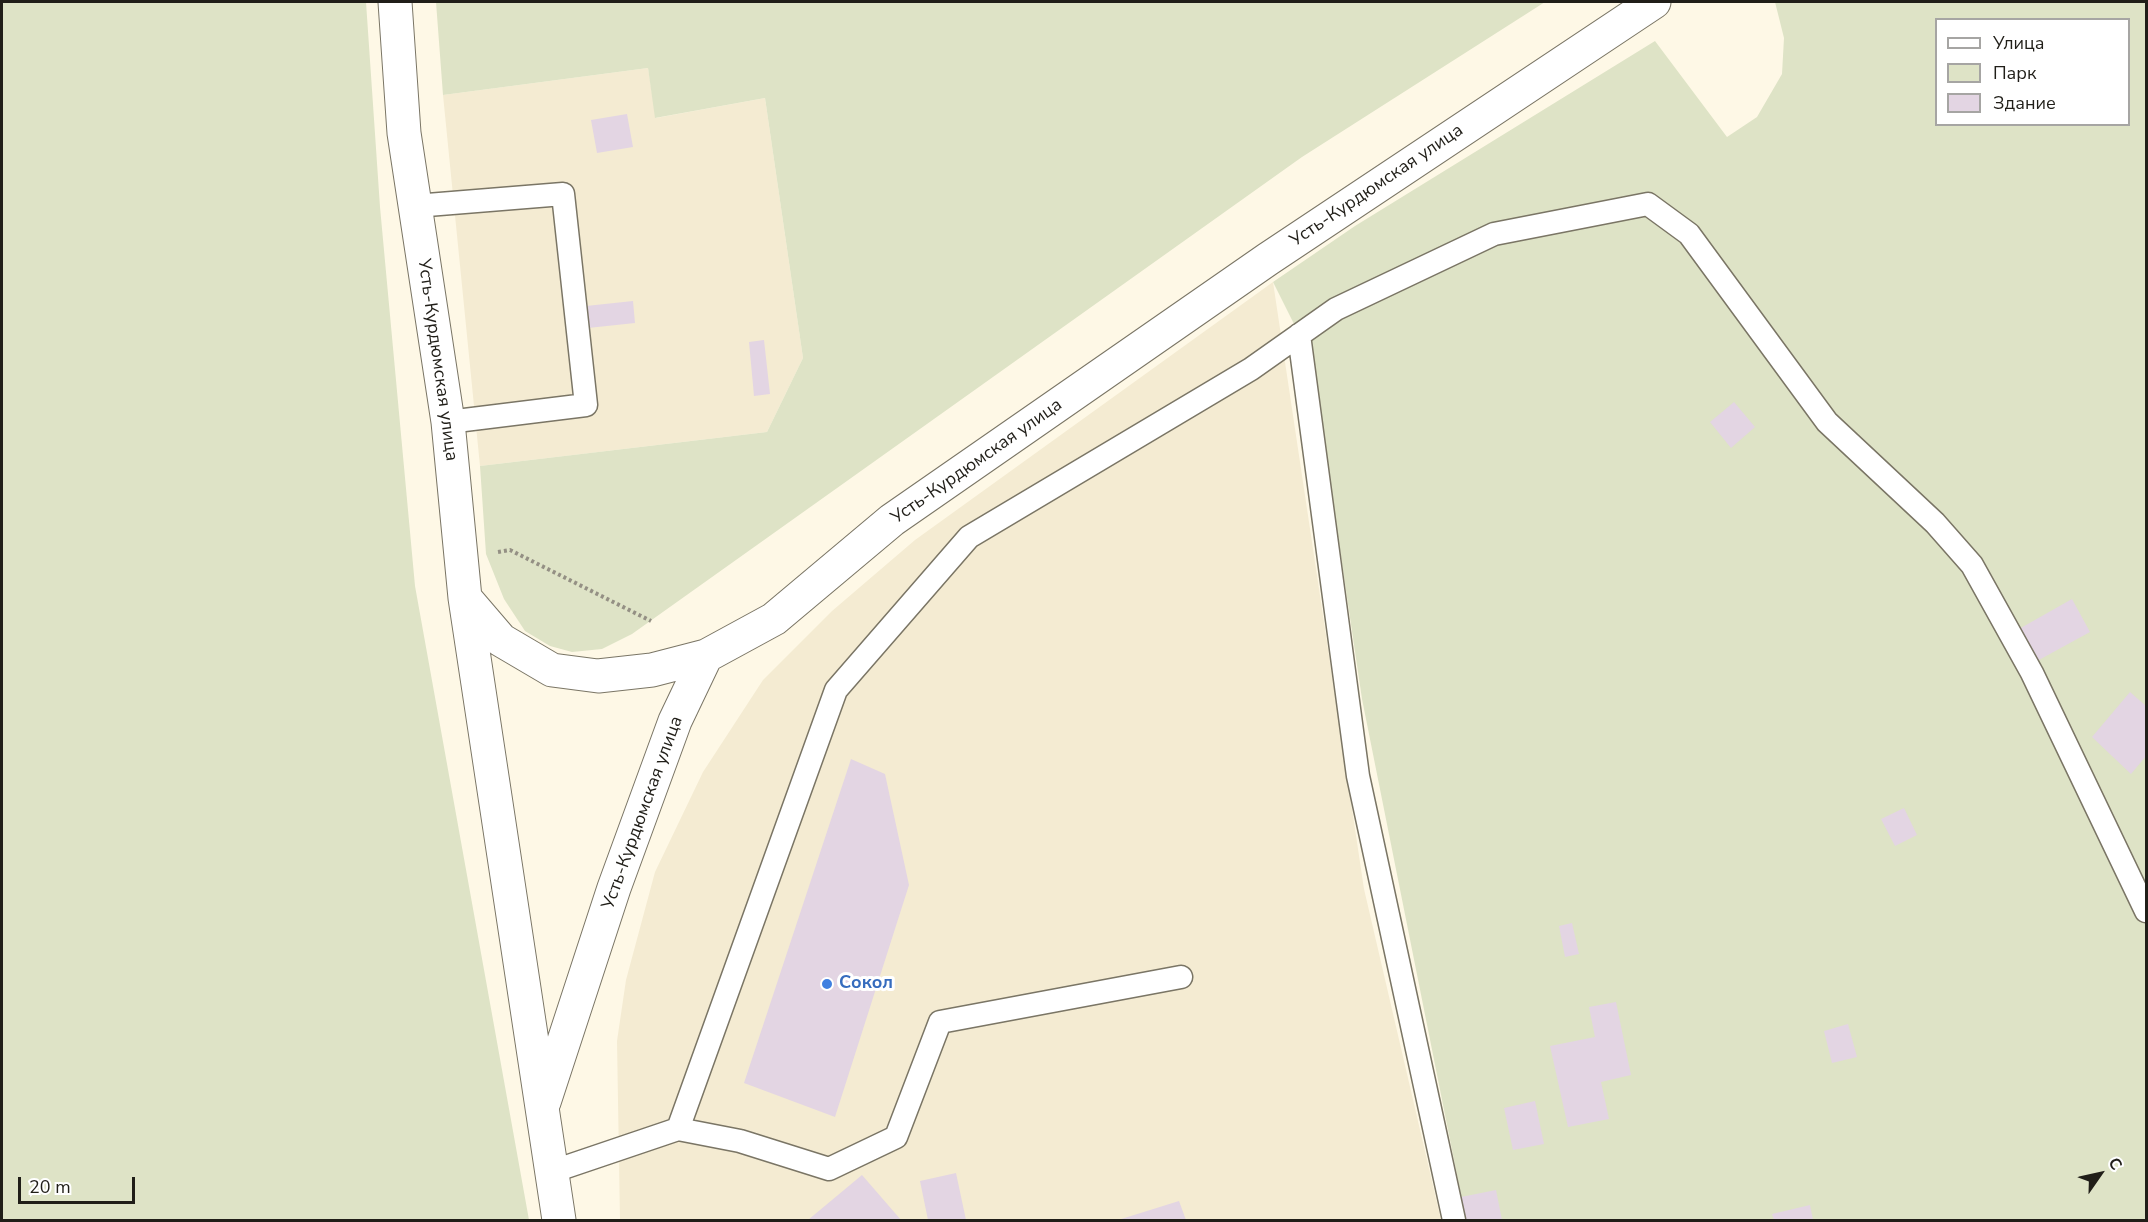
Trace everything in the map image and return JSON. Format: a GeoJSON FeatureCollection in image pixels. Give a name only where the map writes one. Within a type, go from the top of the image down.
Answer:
{"type":"FeatureCollection","features":[{"type":"Feature","properties":{"kind":"main road","name":"Усть-Курдюмская улица"},"geometry":{"type":"LineString","coordinates":[[395,2],[404,132],[448,422],[465,598],[559,1221]]}},
{"type":"Feature","properties":{"kind":"main road","name":"Усть-Курдюмская улица"},"geometry":{"type":"LineString","coordinates":[[541,1110],[614,888],[666,744],[706,656],[774,619],[902,514],[1268,259],[1646,8]]}},
{"type":"Feature","properties":{"kind":"main road"},"geometry":{"type":"LineString","coordinates":[[465,598],[501,640],[552,670],[598,676],[652,670],[706,656]]}},
{"type":"Feature","properties":{"kind":"lane"},"geometry":{"type":"LineString","coordinates":[[415,206],[563,194],[586,405],[448,422]]}},
{"type":"Feature","properties":{"kind":"lane"},"geometry":{"type":"LineString","coordinates":[[678,1129],[836,690],[969,537],[1251,369],[1336,309],[1494,234],[1648,204],[1689,234],[1827,422],[1935,524],[1972,565],[2032,673],[2146,911]]}},
{"type":"Feature","properties":{"kind":"lane"},"geometry":{"type":"LineString","coordinates":[[1299,334],[1358,776],[1454,1221]]}},
{"type":"Feature","properties":{"kind":"lane"},"geometry":{"type":"LineString","coordinates":[[550,1172],[678,1129],[740,1141],[829,1169],[896,1137],[940,1022],[1181,977]]}},
{"type":"Feature","properties":{"kind":"path"},"geometry":{"type":"LineString","coordinates":[[494,553],[510,550],[651,621]]}},
{"type":"Feature","properties":{"kind":"shaded area"},"geometry":{"type":"Polygon","coordinates":[[[648,68],[656,118],[765,98],[803,358],[767,432],[480,466],[443,95],[648,68]]]}},
{"type":"Feature","properties":{"kind":"shaded area"},"geometry":{"type":"Polygon","coordinates":[[[1273,282],[1364,889],[1441,1220],[620,1220],[617,1041],[626,980],[655,872],[703,772],[763,680],[832,611],[915,540],[1273,282]]]}},
{"type":"Feature","properties":{"kind":"green space"},"geometry":{"type":"Polygon","coordinates":[[[2,2],[366,2],[380,207],[415,586],[529,1220],[2,1220],[2,2]]]}},
{"type":"Feature","properties":{"kind":"green space"},"geometry":{"type":"Polygon","coordinates":[[[436,2],[1545,2],[1302,157],[632,634],[602,649],[572,652],[550,646],[525,631],[504,599],[486,554],[480,466],[767,432],[803,358],[765,98],[655,118],[648,68],[443,95],[436,2]]]}},
{"type":"Feature","properties":{"kind":"green space"},"geometry":{"type":"Polygon","coordinates":[[[1775,2],[2146,2],[2146,1220],[1466,1220],[1362,699],[1312,360],[1273,282],[1355,226],[1655,41],[1727,137],[1757,117],[1782,74],[1784,38],[1775,2]]]}},
{"type":"Feature","properties":{"kind":"building"},"geometry":{"type":"Polygon","coordinates":[[[627,114],[633,147],[597,153],[591,120],[627,114]]]}},
{"type":"Feature","properties":{"kind":"building"},"geometry":{"type":"Polygon","coordinates":[[[633,301],[635,323],[588,328],[586,306],[633,301]]]}},
{"type":"Feature","properties":{"kind":"building"},"geometry":{"type":"Polygon","coordinates":[[[764,340],[770,394],[754,396],[749,342],[764,340]]]}},
{"type":"Feature","properties":{"kind":"building"},"geometry":{"type":"Polygon","coordinates":[[[1734,402],[1755,427],[1731,448],[1710,422],[1734,402]]]}},
{"type":"Feature","properties":{"kind":"building"},"geometry":{"type":"Polygon","coordinates":[[[2072,599],[2090,632],[2037,661],[2019,629],[2072,599]]]}},
{"type":"Feature","properties":{"kind":"building"},"geometry":{"type":"Polygon","coordinates":[[[2130,692],[2146,706],[2146,756],[2131,774],[2092,737],[2130,692]]]}},
{"type":"Feature","properties":{"kind":"building","name":"Сокол"},"geometry":{"type":"Polygon","coordinates":[[[851,759],[885,774],[909,885],[835,1117],[744,1083],[851,759]]]}},
{"type":"Feature","properties":{"kind":"building"},"geometry":{"type":"Polygon","coordinates":[[[1904,808],[1917,835],[1895,846],[1881,819],[1904,808]]]}},
{"type":"Feature","properties":{"kind":"building"},"geometry":{"type":"Polygon","coordinates":[[[1572,923],[1579,954],[1565,957],[1559,926],[1572,923]]]}},
{"type":"Feature","properties":{"kind":"building"},"geometry":{"type":"Polygon","coordinates":[[[1616,1002],[1631,1075],[1601,1082],[1609,1119],[1568,1127],[1550,1046],[1595,1037],[1589,1007],[1616,1002]]]}},
{"type":"Feature","properties":{"kind":"building"},"geometry":{"type":"Polygon","coordinates":[[[1848,1024],[1857,1057],[1832,1063],[1824,1031],[1848,1024]]]}},
{"type":"Feature","properties":{"kind":"building"},"geometry":{"type":"Polygon","coordinates":[[[1535,1101],[1544,1144],[1513,1150],[1504,1108],[1535,1101]]]}},
{"type":"Feature","properties":{"kind":"building"},"geometry":{"type":"Polygon","coordinates":[[[956,1173],[966,1220],[928,1220],[920,1181],[956,1173]]]}},
{"type":"Feature","properties":{"kind":"building"},"geometry":{"type":"Polygon","coordinates":[[[862,1175],[901,1220],[808,1220],[862,1175]]]}},
{"type":"Feature","properties":{"kind":"building"},"geometry":{"type":"Polygon","coordinates":[[[1496,1190],[1502,1220],[1466,1220],[1461,1197],[1496,1190]]]}},
{"type":"Feature","properties":{"kind":"building"},"geometry":{"type":"Polygon","coordinates":[[[1179,1201],[1186,1220],[1118,1220],[1179,1201]]]}},
{"type":"Feature","properties":{"kind":"building"},"geometry":{"type":"Polygon","coordinates":[[[1810,1205],[1813,1220],[1774,1220],[1772,1214],[1810,1205]]]}},
{"type":"Feature","properties":{"kind":"place","name":"Сокол"},"geometry":{"type":"Point","coordinates":[827,984]}}]}
